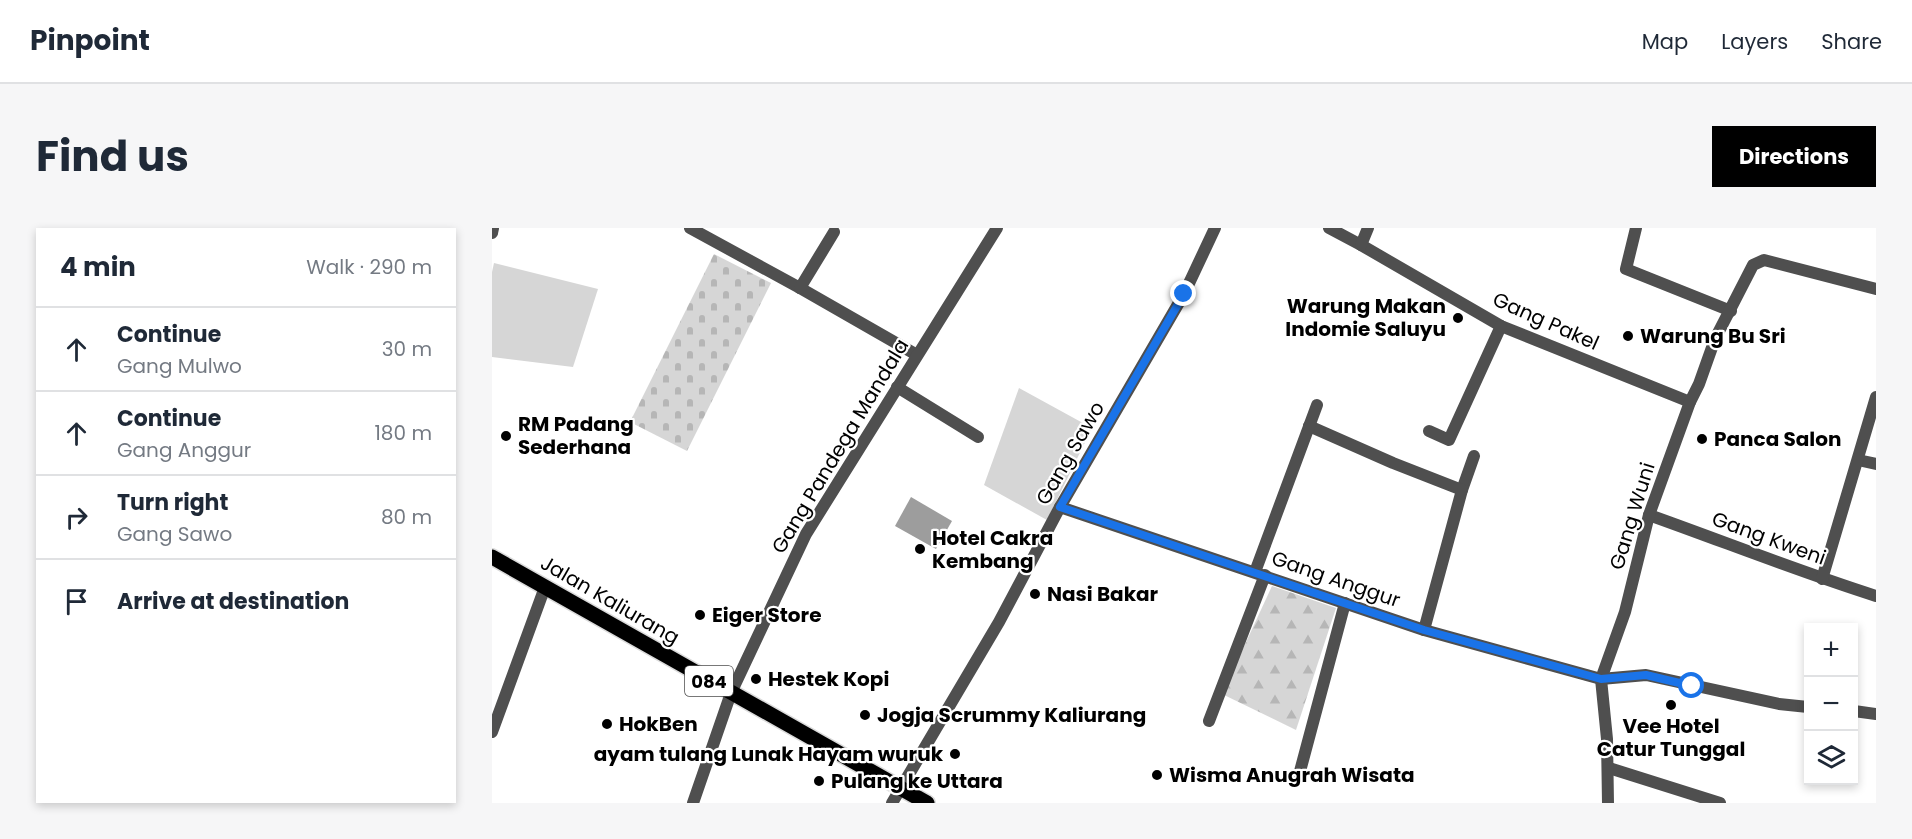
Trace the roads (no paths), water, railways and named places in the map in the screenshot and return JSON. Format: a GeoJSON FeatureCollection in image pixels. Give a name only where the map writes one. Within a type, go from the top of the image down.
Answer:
{"type":"FeatureCollection","features":[{"type":"Feature","properties":{"kind":"main road","name":"Jalan Kaliurang"},"geometry":{"type":"LineString","coordinates":[[492,557],[927,803]]}},
{"type":"Feature","properties":{"kind":"street"},"geometry":{"type":"LineString","coordinates":[[492,233],[493,228]]}},
{"type":"Feature","properties":{"kind":"street"},"geometry":{"type":"LineString","coordinates":[[690,228],[917,355]]}},
{"type":"Feature","properties":{"kind":"street","name":"Gang Pandega Mandala"},"geometry":{"type":"LineString","coordinates":[[693,803],[731,693],[806,534],[998,228]]}},
{"type":"Feature","properties":{"kind":"street","name":"Gang Sawo"},"geometry":{"type":"LineString","coordinates":[[892,803],[999,622],[1060,507],[1184,294],[1215,228]]}},
{"type":"Feature","properties":{"kind":"street","name":"Gang Pakel"},"geometry":{"type":"LineString","coordinates":[[1329,228],[1501,326],[1690,402]]}},
{"type":"Feature","properties":{"kind":"street"},"geometry":{"type":"LineString","coordinates":[[1361,245],[1368,228]]}},
{"type":"Feature","properties":{"kind":"street"},"geometry":{"type":"LineString","coordinates":[[1636,228],[1626,269],[1731,310]]}},
{"type":"Feature","properties":{"kind":"street"},"geometry":{"type":"LineString","coordinates":[[800,288],[834,232]]}},
{"type":"Feature","properties":{"kind":"street","name":"Gang Wuni"},"geometry":{"type":"LineString","coordinates":[[1608,803],[1609,768],[1601,679],[1625,612],[1649,516],[1690,402],[1715,339],[1753,265],[1764,260],[1876,289]]}},
{"type":"Feature","properties":{"kind":"street"},"geometry":{"type":"LineString","coordinates":[[1429,431],[1449,440],[1501,326]]}},
{"type":"Feature","properties":{"kind":"street"},"geometry":{"type":"LineString","coordinates":[[897,387],[978,437]]}},
{"type":"Feature","properties":{"kind":"street"},"geometry":{"type":"LineString","coordinates":[[1822,579],[1876,397]]}},
{"type":"Feature","properties":{"kind":"street"},"geometry":{"type":"LineString","coordinates":[[1209,721],[1317,405]]}},
{"type":"Feature","properties":{"kind":"street"},"geometry":{"type":"LineString","coordinates":[[1309,426],[1462,490]]}},
{"type":"Feature","properties":{"kind":"street"},"geometry":{"type":"LineString","coordinates":[[1424,630],[1462,490],[1474,456]]}},
{"type":"Feature","properties":{"kind":"street"},"geometry":{"type":"LineString","coordinates":[[1858,460],[1876,464]]}},
{"type":"Feature","properties":{"kind":"street","name":"Gang Anggur"},"geometry":{"type":"LineString","coordinates":[[1060,507],[1424,630],[1601,679]]}},
{"type":"Feature","properties":{"kind":"street","name":"Gang Kweni"},"geometry":{"type":"LineString","coordinates":[[1649,516],[1822,579],[1876,596]]}},
{"type":"Feature","properties":{"kind":"street"},"geometry":{"type":"LineString","coordinates":[[492,732],[545,587]]}},
{"type":"Feature","properties":{"kind":"street"},"geometry":{"type":"LineString","coordinates":[[1299,775],[1346,603]]}},
{"type":"Feature","properties":{"kind":"street"},"geometry":{"type":"LineString","coordinates":[[1601,679],[1646,675],[1779,704],[1804,706]]}},
{"type":"Feature","properties":{"kind":"street"},"geometry":{"type":"LineString","coordinates":[[1858,712],[1876,714]]}},
{"type":"Feature","properties":{"kind":"street"},"geometry":{"type":"LineString","coordinates":[[1609,768],[1720,803]]}},
{"type":"Feature","properties":{"kind":"place","name":"Warung Makan Indomie Saluyu"},"geometry":{"type":"Point","coordinates":[1458,318]}},
{"type":"Feature","properties":{"kind":"place","name":"Warung Bu Sri"},"geometry":{"type":"Point","coordinates":[1628,336]}},
{"type":"Feature","properties":{"kind":"place","name":"RM Padang Sederhana"},"geometry":{"type":"Point","coordinates":[506,436]}},
{"type":"Feature","properties":{"kind":"place","name":"Panca Salon"},"geometry":{"type":"Point","coordinates":[1702,439]}},
{"type":"Feature","properties":{"kind":"place","name":"Hotel Cakra Kembang"},"geometry":{"type":"Point","coordinates":[920,549]}},
{"type":"Feature","properties":{"kind":"place","name":"Nasi Bakar"},"geometry":{"type":"Point","coordinates":[1035,594]}},
{"type":"Feature","properties":{"kind":"place","name":"Eiger Store"},"geometry":{"type":"Point","coordinates":[700,615]}},
{"type":"Feature","properties":{"kind":"place","name":"Hestek Kopi"},"geometry":{"type":"Point","coordinates":[756,679]}},
{"type":"Feature","properties":{"kind":"place","name":"Vee Hotel Catur Tunggal"},"geometry":{"type":"Point","coordinates":[1671,705]}},
{"type":"Feature","properties":{"kind":"place","name":"Jogja Scrummy Kaliurang"},"geometry":{"type":"Point","coordinates":[865,715]}},
{"type":"Feature","properties":{"kind":"place","name":"HokBen"},"geometry":{"type":"Point","coordinates":[607,724]}},
{"type":"Feature","properties":{"kind":"place","name":"ayam tulang Lunak Hayam wuruk"},"geometry":{"type":"Point","coordinates":[955,754]}},
{"type":"Feature","properties":{"kind":"place","name":"Wisma Anugrah Wisata"},"geometry":{"type":"Point","coordinates":[1157,775]}},
{"type":"Feature","properties":{"kind":"place","name":"Pulang ke Uttara"},"geometry":{"type":"Point","coordinates":[819,781]}}]}
